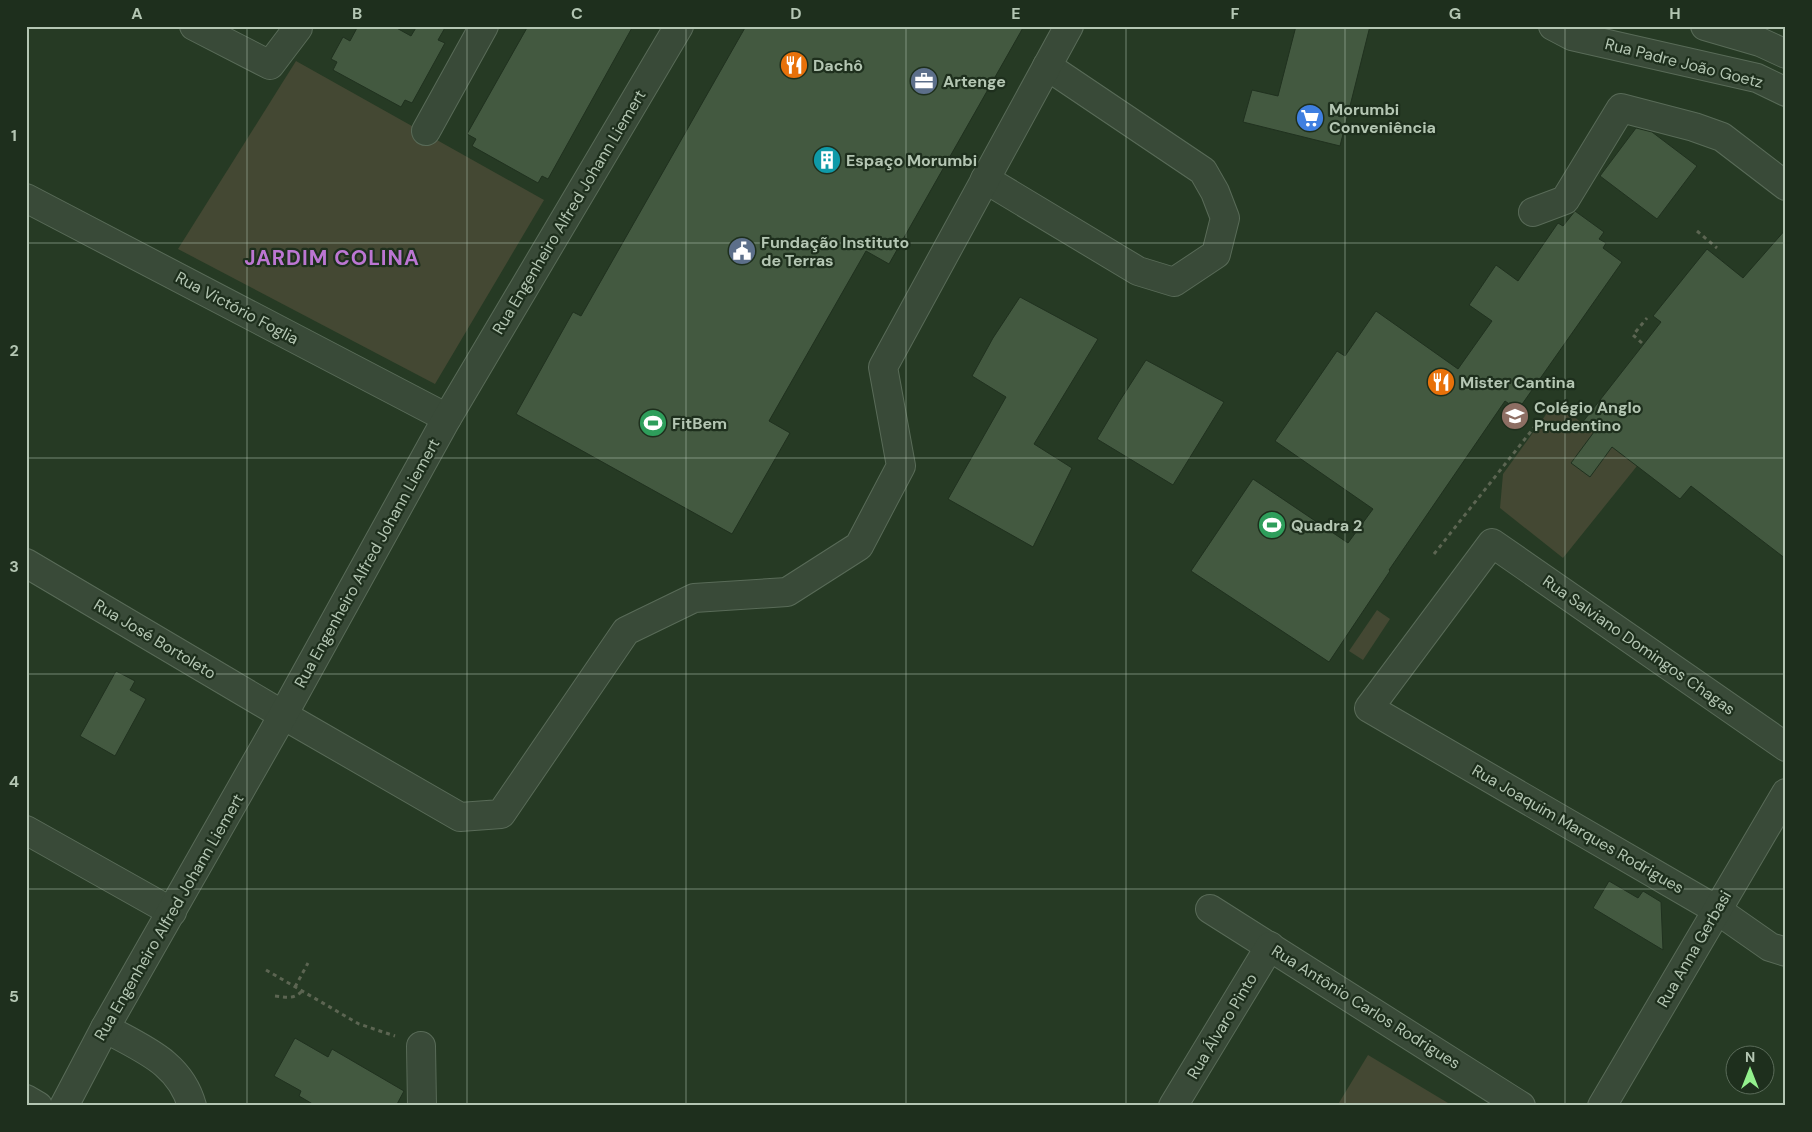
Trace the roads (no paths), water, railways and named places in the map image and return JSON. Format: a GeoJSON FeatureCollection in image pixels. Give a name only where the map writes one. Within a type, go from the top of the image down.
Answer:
{"type":"FeatureCollection","features":[{"type":"Feature","properties":{"kind":"street"},"geometry":{"type":"LineString","coordinates":[[194,26],[270,65],[298,28],[294,26]]}},
{"type":"Feature","properties":{"kind":"street"},"geometry":{"type":"LineString","coordinates":[[426,131],[484,26]]}},
{"type":"Feature","properties":{"kind":"street","name":"Rua Engenheiro Alfred Johann Liemert"},"geometry":{"type":"LineString","coordinates":[[64,1106],[105,1028],[283,715],[447,418],[679,26]]}},
{"type":"Feature","properties":{"kind":"street"},"geometry":{"type":"LineString","coordinates":[[1047,66],[1203,171],[1215,192],[1225,218],[1216,254],[1174,282],[1138,271],[985,179],[1068,26]]}},
{"type":"Feature","properties":{"kind":"street","name":"Rua Padre João Goetz"},"geometry":{"type":"LineString","coordinates":[[1553,26],[1572,36],[1757,78],[1786,92]]}},
{"type":"Feature","properties":{"kind":"street"},"geometry":{"type":"LineString","coordinates":[[1706,26],[1760,42],[1786,54]]}},
{"type":"Feature","properties":{"kind":"street"},"geometry":{"type":"LineString","coordinates":[[1760,42],[1786,32]]}},
{"type":"Feature","properties":{"kind":"street"},"geometry":{"type":"LineString","coordinates":[[1533,212],[1565,200],[1621,108],[1694,127],[1722,137],[1786,186]]}},
{"type":"Feature","properties":{"kind":"street","name":"Rua José Bortoleto"},"geometry":{"type":"LineString","coordinates":[[26,563],[460,817],[500,814],[626,631],[694,598],[787,592],[859,546],[901,466],[883,367],[985,179]]}},
{"type":"Feature","properties":{"kind":"street","name":"Rua Victório Foglia"},"geometry":{"type":"LineString","coordinates":[[26,198],[447,418]]}},
{"type":"Feature","properties":{"kind":"street","name":"Rua Salviano Domingos Chagas"},"geometry":{"type":"LineString","coordinates":[[1369,708],[1492,543],[1786,747]]}},
{"type":"Feature","properties":{"kind":"street","name":"Rua Joaquim Marques Rodrigues"},"geometry":{"type":"LineString","coordinates":[[1369,708],[1717,910],[1770,947],[1786,952]]}},
{"type":"Feature","properties":{"kind":"street","name":"Rua Anna Gerbasi"},"geometry":{"type":"LineString","coordinates":[[1602,1106],[1786,793]]}},
{"type":"Feature","properties":{"kind":"street"},"geometry":{"type":"LineString","coordinates":[[26,830],[172,912]]}},
{"type":"Feature","properties":{"kind":"street","name":"Rua Antônio Carlos Rodrigues"},"geometry":{"type":"LineString","coordinates":[[1210,909],[1521,1106]]}},
{"type":"Feature","properties":{"kind":"street","name":"Rua Álvaro Pinto"},"geometry":{"type":"LineString","coordinates":[[1173,1106],[1270,946]]}},
{"type":"Feature","properties":{"kind":"street"},"geometry":{"type":"LineString","coordinates":[[105,1028],[164,1062],[177,1074],[189,1093],[192,1106]]}},
{"type":"Feature","properties":{"kind":"street"},"geometry":{"type":"LineString","coordinates":[[421,1046],[422,1106]]}},
{"type":"Feature","properties":{"kind":"street"},"geometry":{"type":"LineString","coordinates":[[26,1099],[38,1106]]}},
{"type":"Feature","properties":{"kind":"place","name":"Dachô"},"geometry":{"type":"Point","coordinates":[794,65]}},
{"type":"Feature","properties":{"kind":"place","name":"Artenge"},"geometry":{"type":"Point","coordinates":[924,81]}},
{"type":"Feature","properties":{"kind":"place","name":"Morumbi Conveniência"},"geometry":{"type":"Point","coordinates":[1310,118]}},
{"type":"Feature","properties":{"kind":"place","name":"Espaço Morumbi"},"geometry":{"type":"Point","coordinates":[827,160]}},
{"type":"Feature","properties":{"kind":"place","name":"Fundação Instituto de Terras"},"geometry":{"type":"Point","coordinates":[742,251]}},
{"type":"Feature","properties":{"kind":"place","name":"Mister Cantina"},"geometry":{"type":"Point","coordinates":[1441,382]}},
{"type":"Feature","properties":{"kind":"place","name":"Colégio Anglo Prudentino"},"geometry":{"type":"Point","coordinates":[1515,416]}},
{"type":"Feature","properties":{"kind":"place","name":"FitBem"},"geometry":{"type":"Point","coordinates":[653,423]}},
{"type":"Feature","properties":{"kind":"place","name":"Quadra 2"},"geometry":{"type":"Point","coordinates":[1272,525]}},
{"type":"Feature","properties":{"kind":"district","name":"JARDIM COLINA"},"geometry":{"type":"Point","coordinates":[332,258]}}]}
